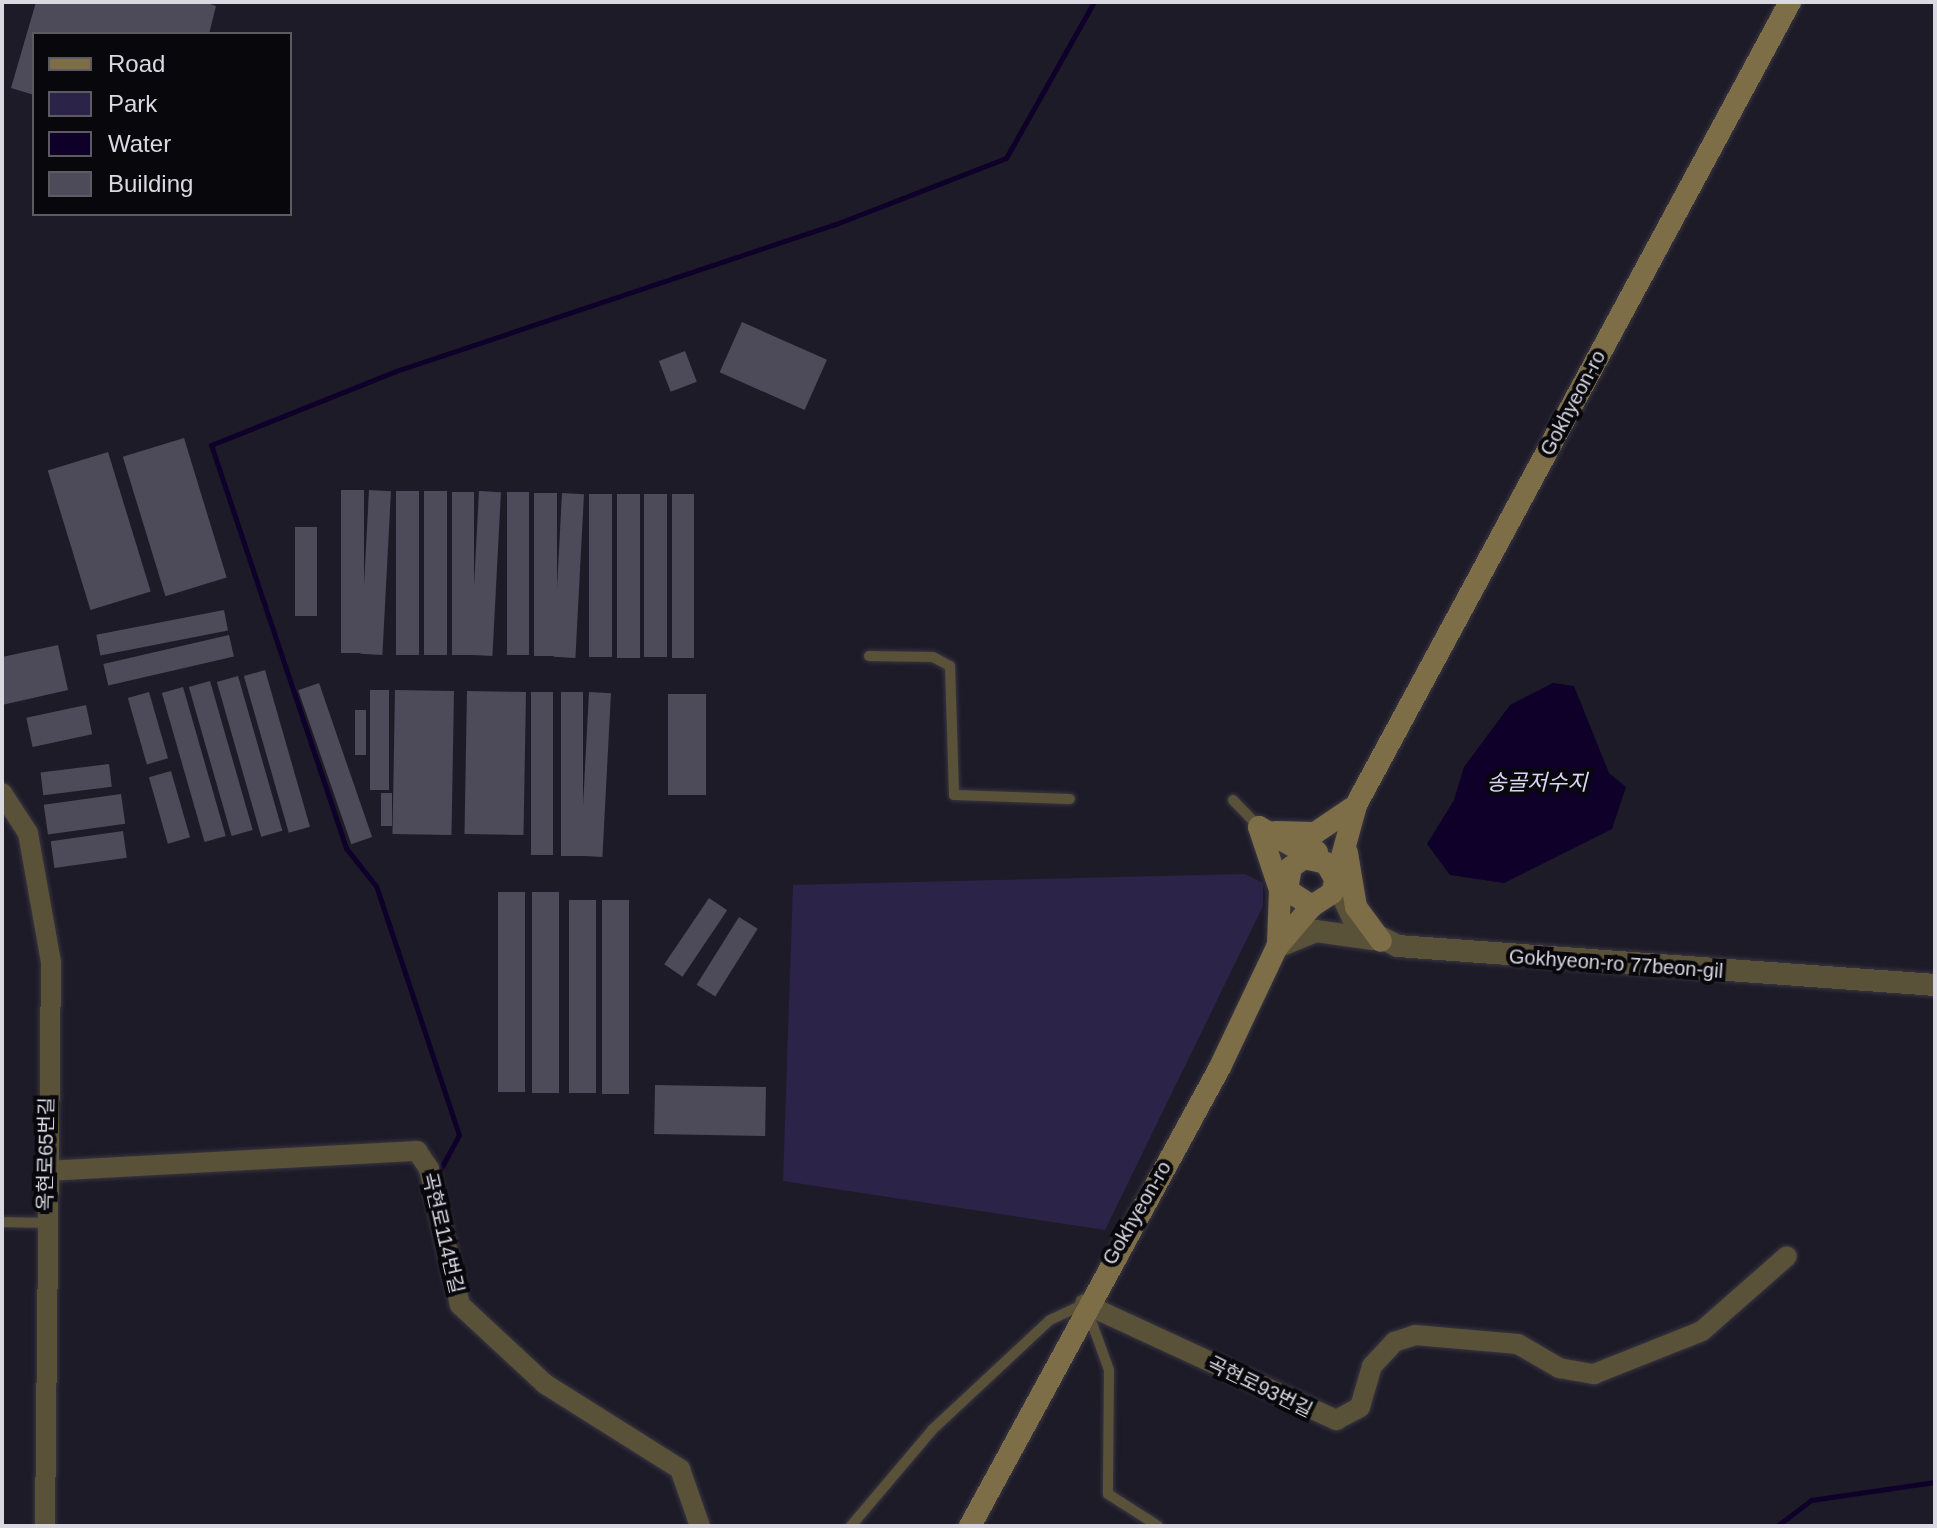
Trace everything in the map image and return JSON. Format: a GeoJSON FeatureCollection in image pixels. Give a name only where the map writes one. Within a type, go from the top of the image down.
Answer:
{"type":"FeatureCollection","features":[{"type":"Feature","properties":{"kind":"main road","name":"Gokhyeon-ro"},"geometry":{"type":"LineString","coordinates":[[1356,805],[1790,2]]}},
{"type":"Feature","properties":{"kind":"main road"},"geometry":{"type":"LineString","coordinates":[[1259,827],[1315,833],[1356,805]]}},
{"type":"Feature","properties":{"kind":"main road"},"geometry":{"type":"LineString","coordinates":[[1277,947],[1282,879],[1297,861],[1312,857],[1356,805]]}},
{"type":"Feature","properties":{"kind":"main road"},"geometry":{"type":"LineString","coordinates":[[1259,827],[1312,857],[1334,877],[1356,805]]}},
{"type":"Feature","properties":{"kind":"main road"},"geometry":{"type":"LineString","coordinates":[[1356,805],[1349,880],[1362,920],[1381,941]]}},
{"type":"Feature","properties":{"kind":"main road"},"geometry":{"type":"LineString","coordinates":[[1259,827],[1282,879],[1297,902],[1312,906]]}},
{"type":"Feature","properties":{"kind":"main road","name":"Gokhyeon-ro"},"geometry":{"type":"LineString","coordinates":[[970,1526],[1085,1304],[1220,1067],[1277,947],[1312,906],[1327,899],[1334,877]]}},
{"type":"Feature","properties":{"kind":"street","name":"옥현로65번길"},"geometry":{"type":"LineString","coordinates":[[2,793],[28,833],[51,962],[45,1223],[45,1526]]}},
{"type":"Feature","properties":{"kind":"street"},"geometry":{"type":"LineString","coordinates":[[1334,877],[1356,925],[1381,941]]}},
{"type":"Feature","properties":{"kind":"street"},"geometry":{"type":"LineString","coordinates":[[1312,906],[1381,941]]}},
{"type":"Feature","properties":{"kind":"street"},"geometry":{"type":"LineString","coordinates":[[1277,947],[1316,931],[1381,941]]}},
{"type":"Feature","properties":{"kind":"street","name":"Gokhyeon-ro 77beon-gil"},"geometry":{"type":"LineString","coordinates":[[1381,941],[1449,954],[1935,985]]}},
{"type":"Feature","properties":{"kind":"street","name":"곡현로114번길"},"geometry":{"type":"LineString","coordinates":[[46,1171],[417,1151],[429,1169],[460,1305],[545,1384],[680,1469],[700,1526]]}},
{"type":"Feature","properties":{"kind":"street","name":"곡현로93번길"},"geometry":{"type":"LineString","coordinates":[[1085,1304],[1336,1420],[1360,1407],[1372,1366],[1394,1342],[1415,1335],[1518,1344],[1559,1368],[1594,1374],[1702,1331],[1787,1256]]}},
{"type":"Feature","properties":{"kind":"lane"},"geometry":{"type":"LineString","coordinates":[[869,656],[933,657],[950,666],[954,795],[1070,799]]}},
{"type":"Feature","properties":{"kind":"lane"},"geometry":{"type":"LineString","coordinates":[[1233,800],[1259,827]]}},
{"type":"Feature","properties":{"kind":"lane"},"geometry":{"type":"LineString","coordinates":[[2,1222],[45,1223]]}},
{"type":"Feature","properties":{"kind":"lane"},"geometry":{"type":"LineString","coordinates":[[851,1526],[932,1430],[1050,1320],[1085,1304],[1109,1370],[1108,1494],[1118,1507],[1158,1526]]}},
{"type":"Feature","properties":{"kind":"green space"},"geometry":{"type":"Polygon","coordinates":[[[1245,874],[1263,883],[1263,906],[1105,1230],[783,1181],[793,885],[1245,874]]]}},
{"type":"Feature","properties":{"kind":"water","name":"송골저수지"},"geometry":{"type":"Polygon","coordinates":[[[1553,683],[1574,686],[1609,773],[1626,787],[1612,829],[1504,883],[1450,875],[1427,844],[1454,800],[1464,767],[1510,705],[1553,683]]]}},
{"type":"Feature","properties":{"kind":"building"},"geometry":{"type":"Polygon","coordinates":[[[36,2],[204,2],[216,6],[210,32],[32,32],[32,94],[11,88],[36,2]]]}},
{"type":"Feature","properties":{"kind":"building"},"geometry":{"type":"Polygon","coordinates":[[[742,322],[827,360],[805,410],[720,372],[742,322]]]}},
{"type":"Feature","properties":{"kind":"building"},"geometry":{"type":"Polygon","coordinates":[[[685,351],[697,382],[671,392],[659,361],[685,351]]]}},
{"type":"Feature","properties":{"kind":"building"},"geometry":{"type":"Polygon","coordinates":[[[184,438],[227,578],[165,596],[123,457],[184,438]]]}},
{"type":"Feature","properties":{"kind":"building"},"geometry":{"type":"Polygon","coordinates":[[[108,452],[151,592],[90,610],[48,470],[108,452]]]}},
{"type":"Feature","properties":{"kind":"building"},"geometry":{"type":"Polygon","coordinates":[[[341,490],[364,490],[364,653],[341,653],[341,490]]]}},
{"type":"Feature","properties":{"kind":"building"},"geometry":{"type":"Polygon","coordinates":[[[369,490],[391,491],[382,655],[360,654],[369,490]]]}},
{"type":"Feature","properties":{"kind":"building"},"geometry":{"type":"Polygon","coordinates":[[[396,491],[419,491],[419,655],[396,655],[396,491]]]}},
{"type":"Feature","properties":{"kind":"building"},"geometry":{"type":"Polygon","coordinates":[[[424,491],[447,491],[447,655],[424,655],[424,491]]]}},
{"type":"Feature","properties":{"kind":"building"},"geometry":{"type":"Polygon","coordinates":[[[479,491],[501,492],[492,656],[470,655],[479,491]]]}},
{"type":"Feature","properties":{"kind":"building"},"geometry":{"type":"Polygon","coordinates":[[[452,492],[474,492],[474,655],[452,655],[452,492]]]}},
{"type":"Feature","properties":{"kind":"building"},"geometry":{"type":"Polygon","coordinates":[[[507,492],[529,492],[529,655],[507,655],[507,492]]]}},
{"type":"Feature","properties":{"kind":"building"},"geometry":{"type":"Polygon","coordinates":[[[534,493],[557,493],[557,656],[534,656],[534,493]]]}},
{"type":"Feature","properties":{"kind":"building"},"geometry":{"type":"Polygon","coordinates":[[[562,493],[584,494],[575,658],[553,657],[562,493]]]}},
{"type":"Feature","properties":{"kind":"building"},"geometry":{"type":"Polygon","coordinates":[[[589,494],[612,494],[612,657],[589,657],[589,494]]]}},
{"type":"Feature","properties":{"kind":"building"},"geometry":{"type":"Polygon","coordinates":[[[617,494],[640,494],[640,658],[617,658],[617,494]]]}},
{"type":"Feature","properties":{"kind":"building"},"geometry":{"type":"Polygon","coordinates":[[[644,494],[667,494],[667,657],[644,657],[644,494]]]}},
{"type":"Feature","properties":{"kind":"building"},"geometry":{"type":"Polygon","coordinates":[[[672,494],[694,494],[694,658],[672,658],[672,494]]]}},
{"type":"Feature","properties":{"kind":"building"},"geometry":{"type":"Polygon","coordinates":[[[295,527],[317,527],[317,616],[295,616],[295,527]]]}},
{"type":"Feature","properties":{"kind":"building"},"geometry":{"type":"Polygon","coordinates":[[[224,610],[228,631],[100,655],[96,635],[224,610]]]}},
{"type":"Feature","properties":{"kind":"building"},"geometry":{"type":"Polygon","coordinates":[[[229,635],[234,656],[108,685],[103,664],[229,635]]]}},
{"type":"Feature","properties":{"kind":"building"},"geometry":{"type":"Polygon","coordinates":[[[58,645],[68,690],[2,705],[2,657],[58,645]]]}},
{"type":"Feature","properties":{"kind":"building"},"geometry":{"type":"Polygon","coordinates":[[[265,670],[310,827],[289,833],[244,676],[265,670]]]}},
{"type":"Feature","properties":{"kind":"building"},"geometry":{"type":"Polygon","coordinates":[[[238,676],[282,831],[261,837],[217,682],[238,676]]]}},
{"type":"Feature","properties":{"kind":"building"},"geometry":{"type":"Polygon","coordinates":[[[210,681],[253,830],[232,836],[189,687],[210,681]]]}},
{"type":"Feature","properties":{"kind":"building"},"geometry":{"type":"Polygon","coordinates":[[[319,683],[372,837],[351,844],[298,690],[319,683]]]}},
{"type":"Feature","properties":{"kind":"building"},"geometry":{"type":"Polygon","coordinates":[[[183,687],[226,836],[205,842],[162,693],[183,687]]]}},
{"type":"Feature","properties":{"kind":"building"},"geometry":{"type":"Polygon","coordinates":[[[370,690],[389,690],[389,790],[370,790],[370,690]]]}},
{"type":"Feature","properties":{"kind":"building"},"geometry":{"type":"Polygon","coordinates":[[[395,690],[454,691],[451,835],[392,834],[395,690]]]}},
{"type":"Feature","properties":{"kind":"building"},"geometry":{"type":"Polygon","coordinates":[[[467,691],[526,692],[523,835],[465,834],[467,691]]]}},
{"type":"Feature","properties":{"kind":"building"},"geometry":{"type":"Polygon","coordinates":[[[149,692],[168,758],[147,764],[128,698],[149,692]]]}},
{"type":"Feature","properties":{"kind":"building"},"geometry":{"type":"Polygon","coordinates":[[[531,692],[553,692],[553,855],[531,855],[531,692]]]}},
{"type":"Feature","properties":{"kind":"building"},"geometry":{"type":"Polygon","coordinates":[[[561,692],[583,692],[583,856],[561,856],[561,692]]]}},
{"type":"Feature","properties":{"kind":"building"},"geometry":{"type":"Polygon","coordinates":[[[589,692],[611,693],[602,857],[580,856],[589,692]]]}},
{"type":"Feature","properties":{"kind":"building"},"geometry":{"type":"Polygon","coordinates":[[[668,694],[706,694],[706,795],[668,795],[668,694]]]}},
{"type":"Feature","properties":{"kind":"building"},"geometry":{"type":"Polygon","coordinates":[[[86,705],[92,734],[33,747],[26,718],[86,705]]]}},
{"type":"Feature","properties":{"kind":"building"},"geometry":{"type":"Polygon","coordinates":[[[355,710],[366,710],[366,755],[355,755],[355,710]]]}},
{"type":"Feature","properties":{"kind":"building"},"geometry":{"type":"Polygon","coordinates":[[[109,764],[112,787],[43,795],[41,772],[109,764]]]}},
{"type":"Feature","properties":{"kind":"building"},"geometry":{"type":"Polygon","coordinates":[[[171,771],[190,837],[168,844],[149,777],[171,771]]]}},
{"type":"Feature","properties":{"kind":"building"},"geometry":{"type":"Polygon","coordinates":[[[381,793],[392,793],[392,826],[381,826],[381,793]]]}},
{"type":"Feature","properties":{"kind":"building"},"geometry":{"type":"Polygon","coordinates":[[[121,794],[125,824],[48,835],[44,805],[121,794]]]}},
{"type":"Feature","properties":{"kind":"building"},"geometry":{"type":"Polygon","coordinates":[[[123,831],[127,858],[54,868],[51,841],[123,831]]]}},
{"type":"Feature","properties":{"kind":"building"},"geometry":{"type":"Polygon","coordinates":[[[498,892],[525,892],[525,1092],[498,1092],[498,892]]]}},
{"type":"Feature","properties":{"kind":"building"},"geometry":{"type":"Polygon","coordinates":[[[532,892],[559,892],[559,1093],[532,1093],[532,892]]]}},
{"type":"Feature","properties":{"kind":"building"},"geometry":{"type":"Polygon","coordinates":[[[709,898],[727,910],[683,977],[664,964],[709,898]]]}},
{"type":"Feature","properties":{"kind":"building"},"geometry":{"type":"Polygon","coordinates":[[[569,900],[596,900],[596,1093],[569,1093],[569,900]]]}},
{"type":"Feature","properties":{"kind":"building"},"geometry":{"type":"Polygon","coordinates":[[[602,900],[629,900],[629,1094],[602,1094],[602,900]]]}},
{"type":"Feature","properties":{"kind":"building"},"geometry":{"type":"Polygon","coordinates":[[[739,917],[758,929],[715,997],[697,985],[739,917]]]}},
{"type":"Feature","properties":{"kind":"building"},"geometry":{"type":"Polygon","coordinates":[[[655,1085],[766,1087],[765,1136],[654,1134],[655,1085]]]}},
{"type":"Feature","properties":{"kind":"waterway"},"geometry":{"type":"LineString","coordinates":[[439,1172],[459,1135],[376,886],[346,848],[211,445],[396,371],[836,224],[1006,158],[1094,2]]}},
{"type":"Feature","properties":{"kind":"waterway"},"geometry":{"type":"LineString","coordinates":[[1777,1526],[1811,1500],[1935,1482]]}}]}
